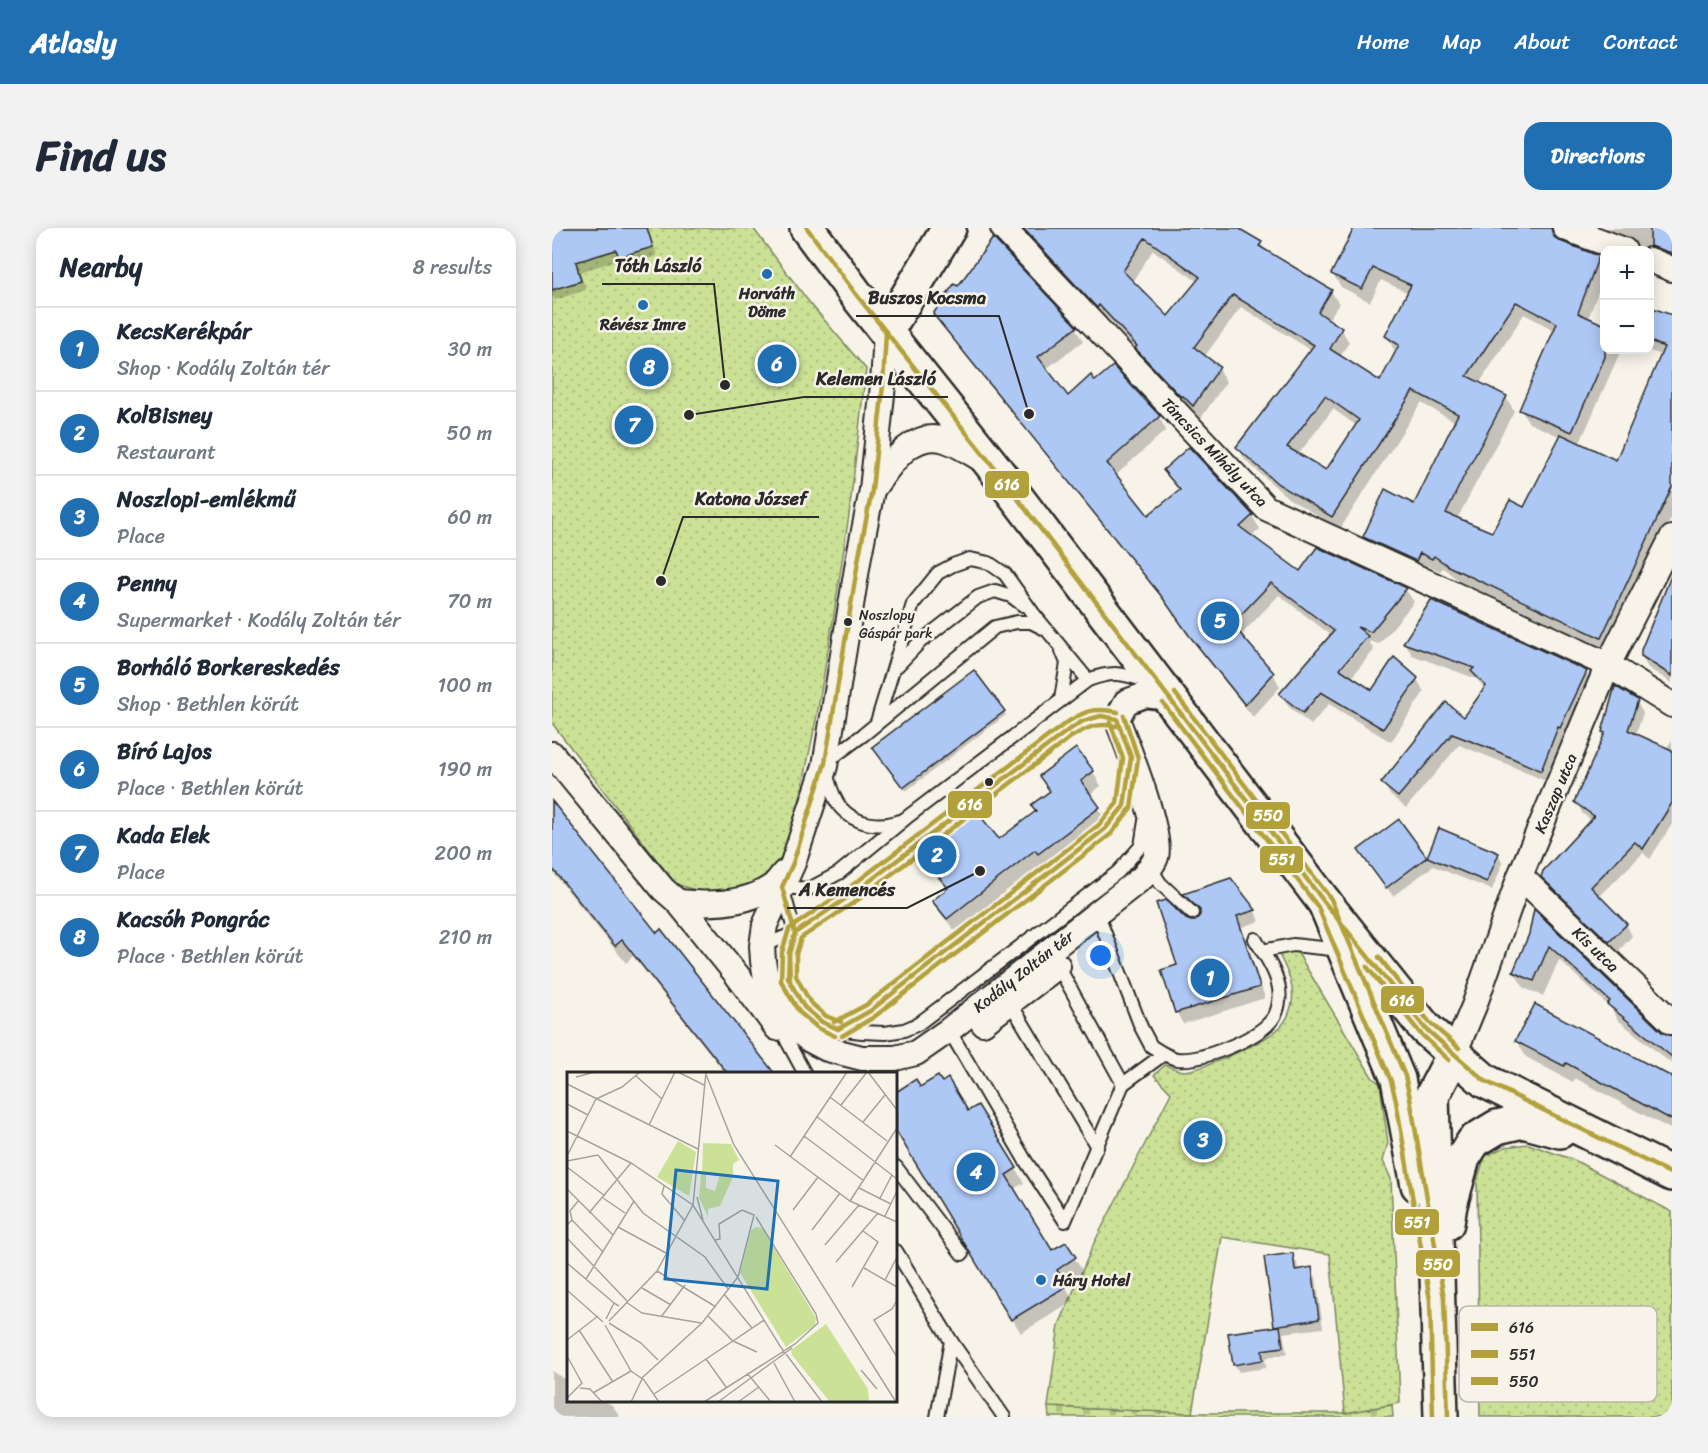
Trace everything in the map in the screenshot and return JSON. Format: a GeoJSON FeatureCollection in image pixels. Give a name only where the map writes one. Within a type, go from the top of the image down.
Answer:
{"type":"FeatureCollection","features":[{"type":"Feature","properties":{"kind":"main road"},"geometry":{"type":"LineString","coordinates":[[807,228],[886,333],[992,465],[1325,903],[1425,1028],[1485,1081],[1672,1174]]}},
{"type":"Feature","properties":{"kind":"main road"},"geometry":{"type":"LineString","coordinates":[[886,333],[949,228]]}},
{"type":"Feature","properties":{"kind":"main road"},"geometry":{"type":"LineString","coordinates":[[1325,903],[1398,1078],[1437,1299]]}},
{"type":"Feature","properties":{"kind":"main road"},"geometry":{"type":"LineString","coordinates":[[1441,1417],[1432,1096],[1454,1054]]}},
{"type":"Feature","properties":{"kind":"main road"},"geometry":{"type":"LineString","coordinates":[[1437,1299],[1450,1204],[1463,1158],[1474,1140],[1497,1127],[1523,1121],[1621,1149]]}},
{"type":"Feature","properties":{"kind":"street","name":"Táncsics Mihály utca"},"geometry":{"type":"LineString","coordinates":[[1003,228],[1266,508],[1608,665],[1672,705]]}},
{"type":"Feature","properties":{"kind":"street"},"geometry":{"type":"LineString","coordinates":[[1565,228],[1613,246]]}},
{"type":"Feature","properties":{"kind":"street"},"geometry":{"type":"LineString","coordinates":[[1654,262],[1672,269]]}},
{"type":"Feature","properties":{"kind":"street"},"geometry":{"type":"LineString","coordinates":[[678,902],[719,903],[749,898],[772,887],[793,863],[825,765],[859,555],[872,490],[886,333]]}},
{"type":"Feature","properties":{"kind":"street"},"geometry":{"type":"LineString","coordinates":[[872,490],[908,446],[925,438],[945,440],[992,465]]}},
{"type":"Feature","properties":{"kind":"street","name":"Kaszap utca"},"geometry":{"type":"LineString","coordinates":[[1454,1054],[1474,1006],[1520,876],[1608,665],[1672,538]]}},
{"type":"Feature","properties":{"kind":"street"},"geometry":{"type":"LineString","coordinates":[[1155,875],[1156,836],[1117,719],[1126,702],[1146,694],[1165,692]]}},
{"type":"Feature","properties":{"kind":"street","name":"Kodály Zoltán tér"},"geometry":{"type":"LineString","coordinates":[[552,754],[663,889],[678,902],[787,1041],[811,1058],[851,1071],[895,1071],[918,1066],[941,1056],[953,1037]]}},
{"type":"Feature","properties":{"kind":"street","name":"Kodály Zoltán tér"},"geometry":{"type":"LineString","coordinates":[[772,994],[766,978],[762,946],[765,925],[793,863]]}},
{"type":"Feature","properties":{"kind":"street","name":"Kodály Zoltán tér"},"geometry":{"type":"LineString","coordinates":[[737,975],[772,994],[793,1012],[808,1039],[827,1049],[862,1058],[895,1058],[916,1053],[953,1037],[1054,958],[1097,912],[1143,877],[1155,875]]}},
{"type":"Feature","properties":{"kind":"street","name":"Kis utca"},"geometry":{"type":"LineString","coordinates":[[1520,876],[1672,1022]]}},
{"type":"Feature","properties":{"kind":"street","name":"Kodály Zoltán tér"},"geometry":{"type":"LineString","coordinates":[[793,1012],[804,1045],[827,1064]]}},
{"type":"Feature","properties":{"kind":"lane"},"geometry":{"type":"LineString","coordinates":[[878,722],[913,604],[938,573],[970,559],[989,563],[1005,574],[1088,681]]}},
{"type":"Feature","properties":{"kind":"lane"},"geometry":{"type":"LineString","coordinates":[[894,670],[920,642],[978,597],[995,591],[1011,596],[1033,613]]}},
{"type":"Feature","properties":{"kind":"lane"},"geometry":{"type":"LineString","coordinates":[[906,818],[889,825],[875,825],[863,823],[848,814],[841,808],[833,794],[825,765],[995,627],[1017,622],[1031,622],[1049,631]]}},
{"type":"Feature","properties":{"kind":"lane"},"geometry":{"type":"LineString","coordinates":[[1059,645],[1066,663],[1061,699]]}},
{"type":"Feature","properties":{"kind":"lane"},"geometry":{"type":"LineString","coordinates":[[804,1072],[787,1041],[793,1012],[789,953],[795,933],[782,887],[809,889],[839,873],[906,818],[1061,699],[1088,681],[1106,674],[1127,675],[1165,692]]}},
{"type":"Feature","properties":{"kind":"lane"},"geometry":{"type":"LineString","coordinates":[[762,946],[795,933],[854,893],[1067,731],[1083,721],[1101,716],[1117,719]]}},
{"type":"Feature","properties":{"kind":"lane"},"geometry":{"type":"LineString","coordinates":[[838,1029],[870,1011],[1105,829],[1124,806],[1131,758]]}},
{"type":"Feature","properties":{"kind":"lane"},"geometry":{"type":"LineString","coordinates":[[793,1012],[838,1029],[862,1032],[885,1033],[904,1030],[918,1024],[1118,872],[1141,846],[1147,805]]}},
{"type":"Feature","properties":{"kind":"lane"},"geometry":{"type":"LineString","coordinates":[[1155,875],[1192,913]]}},
{"type":"Feature","properties":{"kind":"lane"},"geometry":{"type":"LineString","coordinates":[[1097,912],[1141,1027],[1151,1046],[1175,1059],[1204,1056],[1247,1039],[1270,1022],[1279,1002],[1279,983],[1255,939]]}},
{"type":"Feature","properties":{"kind":"lane"},"geometry":{"type":"LineString","coordinates":[[1262,951],[1293,945],[1344,950]]}},
{"type":"Feature","properties":{"kind":"lane"},"geometry":{"type":"LineString","coordinates":[[1054,958],[1123,1084]]}},
{"type":"Feature","properties":{"kind":"lane"},"geometry":{"type":"LineString","coordinates":[[1006,995],[1097,1147]]}},
{"type":"Feature","properties":{"kind":"lane"},"geometry":{"type":"LineString","coordinates":[[953,1037],[1025,1160],[1065,1221],[1123,1084],[1164,1054]]}},
{"type":"Feature","properties":{"kind":"lane"},"geometry":{"type":"LineString","coordinates":[[897,1168],[962,1254]]}},
{"type":"Feature","properties":{"kind":"lane"},"geometry":{"type":"LineString","coordinates":[[897,1253],[951,1341],[1004,1417]]}},
{"type":"Feature","properties":{"kind":"lane"},"geometry":{"type":"LineString","coordinates":[[937,1417],[951,1341]]}},
{"type":"Feature","properties":{"kind":"green space"},"geometry":{"type":"Polygon","coordinates":[[[552,228],[753,228],[809,302],[866,369],[849,515],[834,614],[817,715],[790,848],[772,875],[739,888],[709,894],[675,884],[552,723],[552,228]]]}},
{"type":"Feature","properties":{"kind":"green space"},"geometry":{"type":"Polygon","coordinates":[[[1293,945],[1372,1077],[1380,1084],[1388,1143],[1383,1161],[1391,1179],[1400,1403],[1345,1413],[1330,1254],[1222,1237],[1192,1413],[1048,1407],[1059,1325],[1094,1243],[1171,1093],[1154,1075],[1165,1065],[1183,1071],[1218,1061],[1261,1040],[1281,1027],[1288,1015],[1293,996],[1290,979],[1275,947],[1293,945]]]}},
{"type":"Feature","properties":{"kind":"green space"},"geometry":{"type":"Polygon","coordinates":[[[1528,1144],[1574,1160],[1672,1212],[1672,1417],[1480,1417],[1480,1402],[1657,1402],[1657,1306],[1479,1306],[1477,1180],[1485,1156],[1505,1147],[1528,1144]]]}},
{"type":"Feature","properties":{"kind":"green space"},"geometry":{"type":"Polygon","coordinates":[[[1392,1405],[1393,1417],[1049,1417],[1048,1407],[1192,1413],[1345,1413],[1392,1405]]]}},
{"type":"Feature","properties":{"kind":"building"},"geometry":{"type":"Polygon","coordinates":[[[552,228],[647,228],[653,247],[619,257],[616,250],[576,262],[581,281],[552,290],[552,228]]]}},
{"type":"Feature","properties":{"kind":"building"},"geometry":{"type":"Polygon","coordinates":[[[1023,228],[1238,228],[1262,242],[1259,246],[1332,290],[1318,312],[1342,328],[1330,349],[1380,381],[1399,345],[1385,336],[1411,285],[1373,268],[1362,289],[1331,274],[1354,228],[1551,228],[1554,237],[1560,241],[1599,256],[1578,313],[1600,323],[1600,354],[1605,354],[1605,357],[1572,432],[1519,410],[1557,323],[1516,302],[1467,376],[1507,396],[1446,513],[1492,532],[1510,500],[1524,507],[1561,434],[1616,460],[1664,347],[1654,343],[1654,308],[1672,315],[1672,487],[1601,638],[1450,567],[1434,556],[1432,559],[1420,553],[1416,561],[1363,537],[1385,489],[1414,504],[1458,414],[1413,391],[1332,517],[1278,484],[1236,447],[1314,345],[1233,295],[1194,347],[1220,367],[1193,406],[1183,396],[1181,397],[1135,348],[1137,346],[1099,305],[1097,308],[1023,228]],[[1145,238],[1123,271],[1168,316],[1200,277],[1145,238]],[[1325,396],[1287,447],[1326,470],[1359,420],[1325,396]]]}},
{"type":"Feature","properties":{"kind":"building"},"geometry":{"type":"Polygon","coordinates":[[[1650,228],[1672,228],[1672,253],[1650,246],[1650,228]]]}},
{"type":"Feature","properties":{"kind":"building"},"geometry":{"type":"Polygon","coordinates":[[[993,238],[1077,327],[1038,357],[1068,396],[1091,375],[1095,381],[1113,366],[1160,416],[1107,463],[1148,515],[1180,490],[1163,470],[1189,447],[1253,515],[1240,527],[1300,571],[1317,547],[1407,588],[1371,632],[1357,627],[1368,636],[1340,669],[1372,690],[1394,657],[1418,678],[1383,729],[1321,692],[1303,713],[1279,694],[1334,631],[1271,583],[1232,624],[1274,673],[1245,705],[1188,634],[1162,597],[933,314],[954,284],[958,286],[993,238]]]}},
{"type":"Feature","properties":{"kind":"building"},"geometry":{"type":"Polygon","coordinates":[[[1671,576],[1672,676],[1641,656],[1641,650],[1671,576]]]}},
{"type":"Feature","properties":{"kind":"building"},"geometry":{"type":"Polygon","coordinates":[[[1431,600],[1587,671],[1560,728],[1558,727],[1541,771],[1452,734],[1398,797],[1381,783],[1446,702],[1464,717],[1486,686],[1471,671],[1474,668],[1403,643],[1431,600]]]}},
{"type":"Feature","properties":{"kind":"building"},"geometry":{"type":"Polygon","coordinates":[[[974,670],[1005,711],[903,788],[872,747],[974,670]]]}},
{"type":"Feature","properties":{"kind":"building"},"geometry":{"type":"Polygon","coordinates":[[[1615,686],[1638,700],[1628,730],[1672,750],[1672,803],[1643,849],[1635,842],[1591,887],[1627,924],[1609,942],[1541,877],[1543,871],[1594,816],[1574,802],[1605,733],[1602,732],[1615,686]]]}},
{"type":"Feature","properties":{"kind":"building"},"geometry":{"type":"Polygon","coordinates":[[[1076,748],[1094,771],[1081,781],[1100,807],[1038,854],[1035,850],[947,919],[932,901],[948,888],[921,855],[977,812],[999,839],[1036,811],[1031,805],[1050,791],[1039,776],[1076,748]]]}},
{"type":"Feature","properties":{"kind":"building"},"geometry":{"type":"Polygon","coordinates":[[[552,801],[657,933],[661,929],[773,1072],[726,1072],[622,940],[615,946],[552,868],[552,801]]]}},
{"type":"Feature","properties":{"kind":"building"},"geometry":{"type":"Polygon","coordinates":[[[1399,819],[1427,857],[1386,888],[1358,850],[1399,819]]]}},
{"type":"Feature","properties":{"kind":"building"},"geometry":{"type":"Polygon","coordinates":[[[1439,828],[1499,853],[1487,882],[1427,857],[1439,828]]]}},
{"type":"Feature","properties":{"kind":"building"},"geometry":{"type":"Polygon","coordinates":[[[1231,878],[1256,910],[1237,916],[1260,987],[1175,1013],[1161,970],[1177,965],[1156,903],[1166,900],[1186,919],[1195,921],[1200,915],[1200,910],[1183,894],[1231,878]]]}},
{"type":"Feature","properties":{"kind":"building"},"geometry":{"type":"Polygon","coordinates":[[[1534,909],[1662,1032],[1672,1036],[1672,1057],[1607,1004],[1610,1001],[1549,946],[1534,981],[1513,972],[1529,934],[1534,909]]]}},
{"type":"Feature","properties":{"kind":"building"},"geometry":{"type":"Polygon","coordinates":[[[1535,1004],[1672,1077],[1672,1120],[1566,1063],[1564,1066],[1515,1041],[1535,1004]]]}},
{"type":"Feature","properties":{"kind":"building"},"geometry":{"type":"Polygon","coordinates":[[[938,1076],[942,1082],[948,1078],[968,1111],[978,1105],[1017,1168],[1006,1175],[1052,1250],[1066,1242],[1076,1257],[1057,1270],[1067,1286],[1011,1320],[897,1133],[897,1091],[916,1079],[920,1087],[938,1076]]]}},
{"type":"Feature","properties":{"kind":"building"},"geometry":{"type":"Polygon","coordinates":[[[1293,1253],[1295,1270],[1312,1267],[1319,1319],[1274,1326],[1264,1257],[1293,1253]]]}},
{"type":"Feature","properties":{"kind":"building"},"geometry":{"type":"Polygon","coordinates":[[[1280,1326],[1283,1347],[1262,1350],[1263,1360],[1233,1365],[1228,1333],[1280,1326]]]}},
{"type":"Feature","properties":{"kind":"transit line","name":"616"},"geometry":{"type":"LineString","coordinates":[[807,228],[855,293],[992,465],[1325,903],[1425,1028],[1485,1081],[1672,1174]]}},
{"type":"Feature","properties":{"kind":"transit line","name":"616"},"geometry":{"type":"LineString","coordinates":[[838,1029],[822,1022],[804,1007],[788,978],[789,953],[795,933],[782,887],[793,863],[825,763],[872,490],[886,332]]}},
{"type":"Feature","properties":{"kind":"transit line","name":"550"},"geometry":{"type":"LineString","coordinates":[[1175,693],[1331,899],[1405,1076],[1444,1298],[1448,1417]]}},
{"type":"Feature","properties":{"kind":"transit line","name":"551"},"geometry":{"type":"LineString","coordinates":[[1163,703],[1318,907],[1391,1081],[1430,1300],[1433,1417]]}},
{"type":"Feature","properties":{"kind":"transit line","name":"550"},"geometry":{"type":"LineString","coordinates":[[835,1036],[818,1028],[799,1012],[781,981],[782,952],[789,929],[850,887],[1063,725],[1089,711],[1118,712]]}},
{"type":"Feature","properties":{"kind":"transit line","name":"616"},"geometry":{"type":"LineString","coordinates":[[790,980],[789,953],[795,933],[854,893],[1067,731],[1083,721],[1101,716],[1117,719]]}},
{"type":"Feature","properties":{"kind":"transit line","name":"551"},"geometry":{"type":"LineString","coordinates":[[842,1036],[874,1017],[1111,834],[1131,808],[1138,758],[1124,716]]}},
{"type":"Feature","properties":{"kind":"transit line","name":"616"},"geometry":{"type":"LineString","coordinates":[[838,1029],[870,1011],[1105,829],[1124,806],[1131,757],[1117,719]]}},
{"type":"Feature","properties":{"kind":"transit line","name":"550"},"geometry":{"type":"LineString","coordinates":[[834,1022],[866,1005],[1100,824],[1117,803],[1123,758],[1110,722]]}},
{"type":"Feature","properties":{"kind":"transit line","name":"551"},"geometry":{"type":"LineString","coordinates":[[841,1022],[826,1016],[810,1002],[796,976],[796,954],[801,938],[859,899],[1071,737],[1092,727],[1116,726]]}},
{"type":"Feature","properties":{"kind":"transit line","name":"550"},"geometry":{"type":"LineString","coordinates":[[1379,957],[1430,1023],[1459,1048]]}},
{"type":"Feature","properties":{"kind":"transit line","name":"551"},"geometry":{"type":"LineString","coordinates":[[1367,967],[1420,1033],[1449,1060]]}},
{"type":"Feature","properties":{"kind":"place","name":"Horváth Döme"},"geometry":{"type":"Point","coordinates":[767,274]}},
{"type":"Feature","properties":{"kind":"place","name":"Révész Imre"},"geometry":{"type":"Point","coordinates":[643,305]}},
{"type":"Feature","properties":{"kind":"place","name":"Bíró Lajos"},"geometry":{"type":"Point","coordinates":[777,364]}},
{"type":"Feature","properties":{"kind":"place","name":"Kacsóh Pongrác"},"geometry":{"type":"Point","coordinates":[649,367]}},
{"type":"Feature","properties":{"kind":"place","name":"Tóth László"},"geometry":{"type":"Point","coordinates":[725,385]}},
{"type":"Feature","properties":{"kind":"place","name":"Buszos Kocsma"},"geometry":{"type":"Point","coordinates":[1029,414]}},
{"type":"Feature","properties":{"kind":"place","name":"Kelemen László"},"geometry":{"type":"Point","coordinates":[689,415]}},
{"type":"Feature","properties":{"kind":"place","name":"Kada Elek"},"geometry":{"type":"Point","coordinates":[634,425]}},
{"type":"Feature","properties":{"kind":"place","name":"Katona József"},"geometry":{"type":"Point","coordinates":[661,581]}},
{"type":"Feature","properties":{"kind":"place","name":"Borháló Borkereskedés"},"geometry":{"type":"Point","coordinates":[1220,621]}},
{"type":"Feature","properties":{"kind":"place","name":"Noszlopy Gáspár park"},"geometry":{"type":"Point","coordinates":[848,622]}},
{"type":"Feature","properties":{"kind":"place","name":"KolBisney"},"geometry":{"type":"Point","coordinates":[937,855]}},
{"type":"Feature","properties":{"kind":"place","name":"A Kemencés"},"geometry":{"type":"Point","coordinates":[980,871]}},
{"type":"Feature","properties":{"kind":"place","name":"KecsKerékpár"},"geometry":{"type":"Point","coordinates":[1210,978]}},
{"type":"Feature","properties":{"kind":"place","name":"Noszlopi-emlékmű"},"geometry":{"type":"Point","coordinates":[1203,1140]}},
{"type":"Feature","properties":{"kind":"place","name":"Penny"},"geometry":{"type":"Point","coordinates":[976,1172]}},
{"type":"Feature","properties":{"kind":"place","name":"Háry Hotel"},"geometry":{"type":"Point","coordinates":[1041,1280]}}]}
